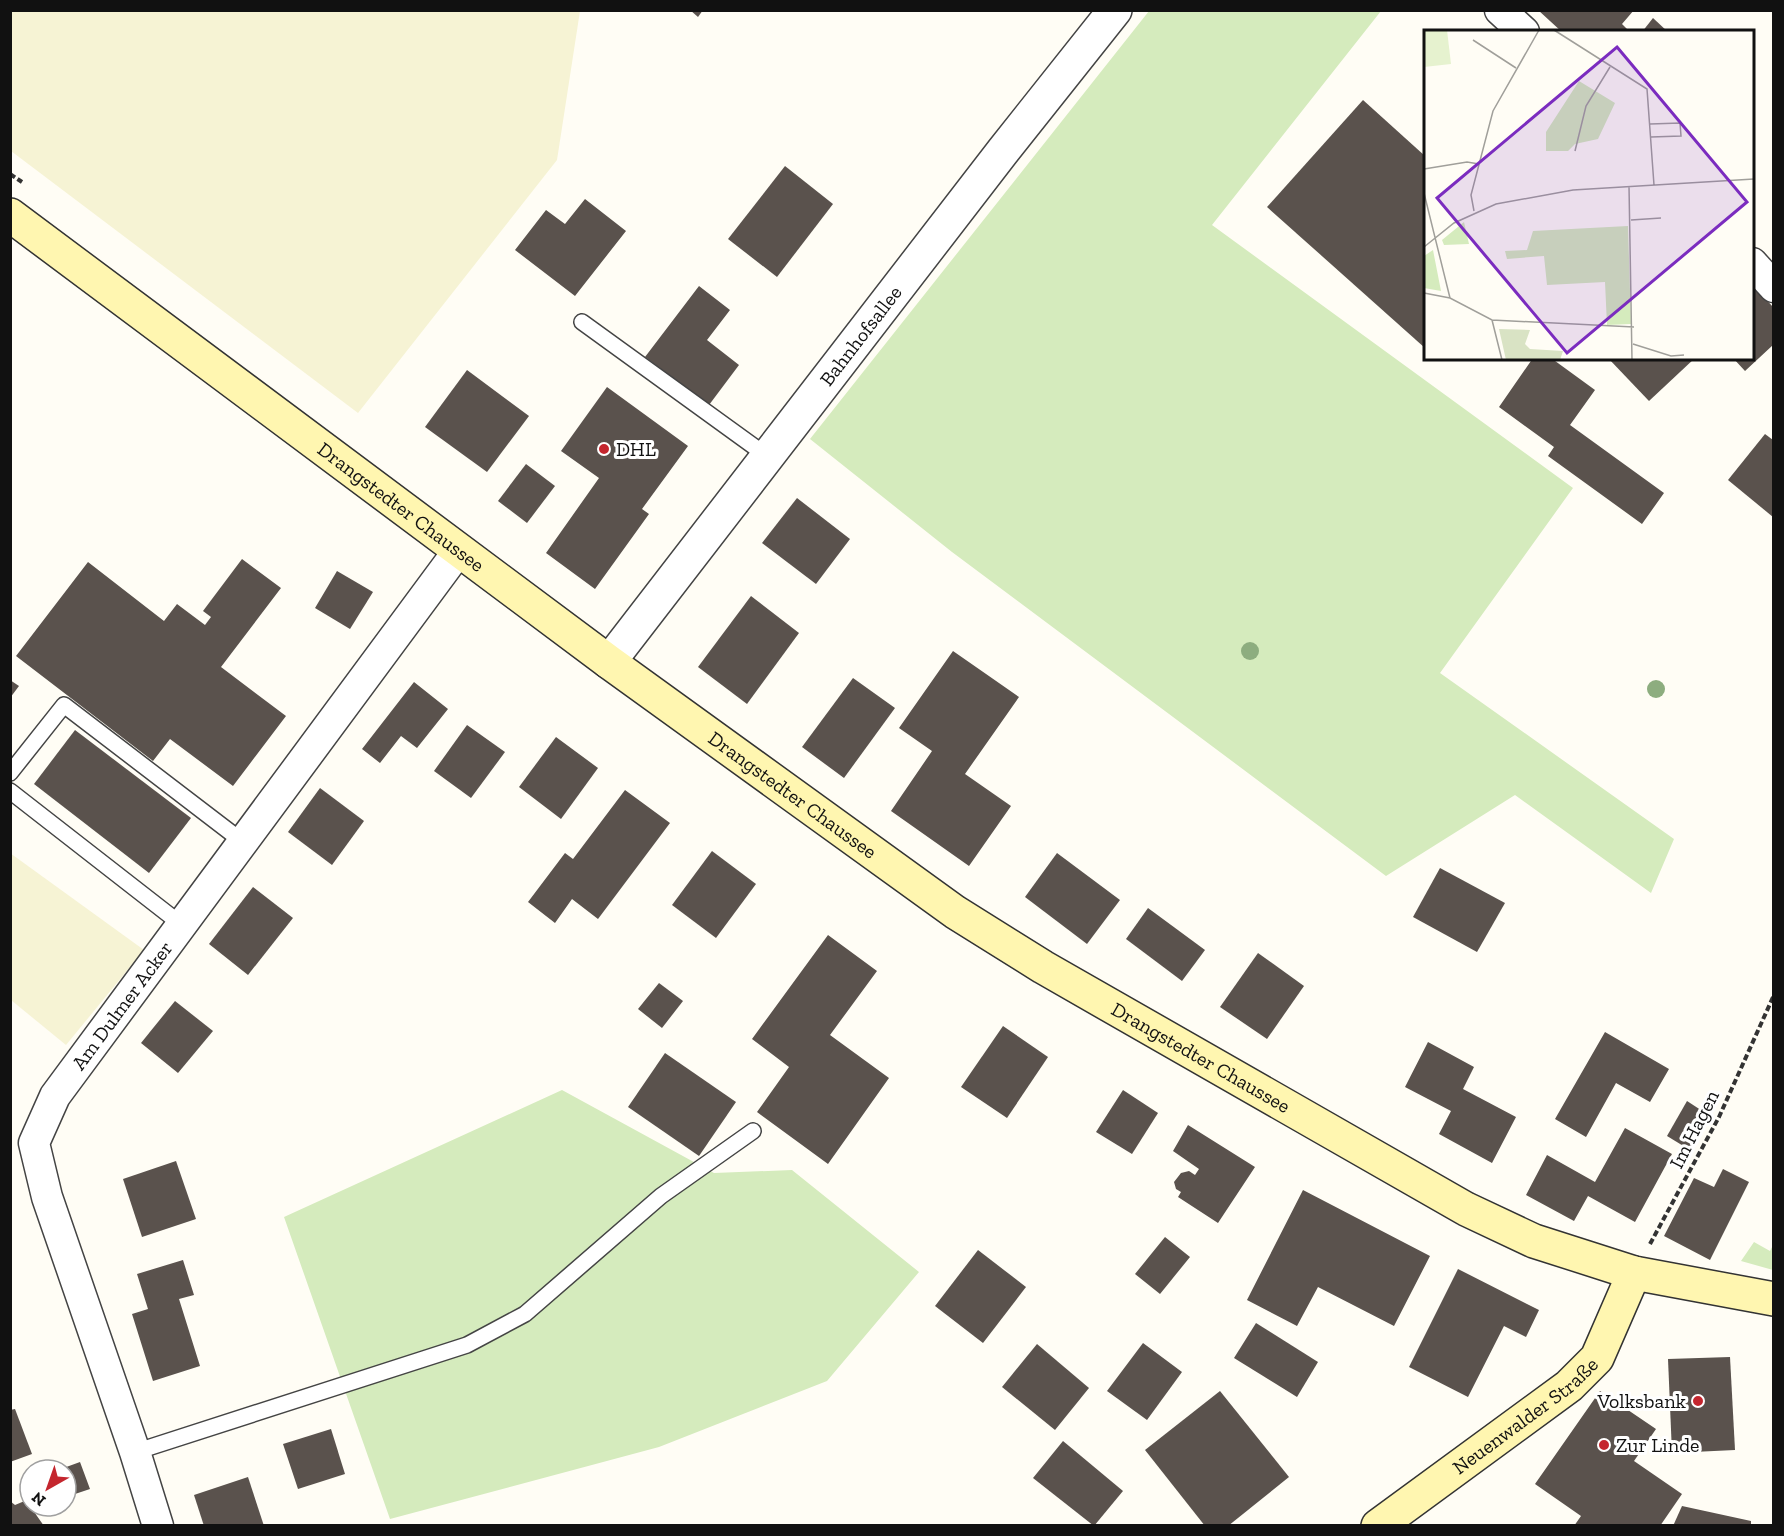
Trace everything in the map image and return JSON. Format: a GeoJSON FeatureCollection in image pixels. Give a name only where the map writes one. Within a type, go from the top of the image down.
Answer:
{"type":"FeatureCollection","features":[{"type":"Feature","properties":{"kind":"main road","name":"Drangstedter Chaussee"},"geometry":{"type":"LineString","coordinates":[[10,215],[609,662],[955,912],[1043,967],[1466,1209],[1534,1241],[1634,1274],[1773,1299]]}},
{"type":"Feature","properties":{"kind":"main road","name":"Neuenwalder Straße"},"geometry":{"type":"LineString","coordinates":[[1378,1525],[1576,1379],[1597,1358],[1634,1274]]}},
{"type":"Feature","properties":{"kind":"street","name":"Bahnhofsallee"},"geometry":{"type":"LineString","coordinates":[[609,662],[1003,151],[1115,10]]}},
{"type":"Feature","properties":{"kind":"street"},"geometry":{"type":"LineString","coordinates":[[1500,10],[1522,30]]}},
{"type":"Feature","properties":{"kind":"street"},"geometry":{"type":"LineString","coordinates":[[1754,265],[1773,287]]}},
{"type":"Feature","properties":{"kind":"street","name":"Am Dulmer Acker"},"geometry":{"type":"LineString","coordinates":[[158,1526],[135,1452],[47,1197],[34,1143],[55,1096],[459,550]]}},
{"type":"Feature","properties":{"kind":"lane"},"geometry":{"type":"LineString","coordinates":[[582,322],[767,456]]}},
{"type":"Feature","properties":{"kind":"lane"},"geometry":{"type":"LineString","coordinates":[[10,773],[64,705],[243,842]]}},
{"type":"Feature","properties":{"kind":"lane"},"geometry":{"type":"LineString","coordinates":[[10,791],[182,925]]}},
{"type":"Feature","properties":{"kind":"lane"},"geometry":{"type":"LineString","coordinates":[[135,1452],[467,1345],[525,1314],[661,1196],[753,1131]]}},
{"type":"Feature","properties":{"kind":"path","name":"Im Hagen"},"geometry":{"type":"LineString","coordinates":[[1634,1274],[1719,1117],[1773,995]]}},
{"type":"Feature","properties":{"kind":"shaded area"},"geometry":{"type":"Polygon","coordinates":[[[10,11],[580,11],[557,160],[358,413],[11,151],[10,11]]]}},
{"type":"Feature","properties":{"kind":"shaded area"},"geometry":{"type":"Polygon","coordinates":[[[10,853],[144,950],[66,1045],[11,1000],[10,853]]]}},
{"type":"Feature","properties":{"kind":"green space"},"geometry":{"type":"Polygon","coordinates":[[[1149,11],[1381,11],[1212,225],[1573,488],[1440,673],[1674,839],[1651,893],[1515,795],[1386,876],[952,552],[810,439],[1149,11]]]}},
{"type":"Feature","properties":{"kind":"green space"},"geometry":{"type":"Polygon","coordinates":[[[562,1090],[714,1173],[792,1170],[919,1272],[827,1381],[659,1447],[390,1519],[284,1217],[562,1090]]]}},
{"type":"Feature","properties":{"kind":"green space"},"geometry":{"type":"Polygon","coordinates":[[[1754,1242],[1770,1251],[1773,1245],[1773,1270],[1741,1261],[1754,1242]]]}},
{"type":"Feature","properties":{"kind":"building"},"geometry":{"type":"Polygon","coordinates":[[[690,10],[703,10],[698,17],[690,10]]]}},
{"type":"Feature","properties":{"kind":"building"},"geometry":{"type":"Polygon","coordinates":[[[1538,10],[1634,10],[1622,24],[1628,30],[1560,30],[1538,10]]]}},
{"type":"Feature","properties":{"kind":"building"},"geometry":{"type":"Polygon","coordinates":[[[1653,18],[1666,30],[1644,30],[1653,18]]]}},
{"type":"Feature","properties":{"kind":"building"},"geometry":{"type":"Polygon","coordinates":[[[1363,100],[1424,155],[1424,347],[1267,207],[1363,100]]]}},
{"type":"Feature","properties":{"kind":"building"},"geometry":{"type":"Polygon","coordinates":[[[785,166],[833,204],[777,277],[728,239],[785,166]]]}},
{"type":"Feature","properties":{"kind":"building"},"geometry":{"type":"Polygon","coordinates":[[[585,199],[626,231],[575,296],[515,250],[546,210],[565,224],[585,199]]]}},
{"type":"Feature","properties":{"kind":"building"},"geometry":{"type":"Polygon","coordinates":[[[699,286],[730,310],[707,340],[739,365],[709,405],[645,357],[699,286]]]}},
{"type":"Feature","properties":{"kind":"building"},"geometry":{"type":"Polygon","coordinates":[[[1754,286],[1773,307],[1773,345],[1745,371],[1735,360],[1754,360],[1754,286]]]}},
{"type":"Feature","properties":{"kind":"building"},"geometry":{"type":"Polygon","coordinates":[[[1532,360],[1554,360],[1595,390],[1570,425],[1664,493],[1642,524],[1548,456],[1554,447],[1499,407],[1532,360]]]}},
{"type":"Feature","properties":{"kind":"building"},"geometry":{"type":"Polygon","coordinates":[[[1610,360],[1693,360],[1649,401],[1610,360]]]}},
{"type":"Feature","properties":{"kind":"building"},"geometry":{"type":"Polygon","coordinates":[[[467,370],[529,416],[487,472],[425,427],[467,370]]]}},
{"type":"Feature","properties":{"kind":"building"},"geometry":{"type":"Polygon","coordinates":[[[607,387],[688,446],[642,509],[649,514],[595,589],[546,553],[599,478],[561,451],[607,387]]]}},
{"type":"Feature","properties":{"kind":"building"},"geometry":{"type":"Polygon","coordinates":[[[1765,434],[1773,440],[1773,517],[1728,480],[1765,434]]]}},
{"type":"Feature","properties":{"kind":"building"},"geometry":{"type":"Polygon","coordinates":[[[526,464],[555,486],[527,523],[498,501],[526,464]]]}},
{"type":"Feature","properties":{"kind":"building"},"geometry":{"type":"Polygon","coordinates":[[[797,498],[850,539],[816,584],[762,543],[797,498]]]}},
{"type":"Feature","properties":{"kind":"building"},"geometry":{"type":"Polygon","coordinates":[[[242,559],[281,588],[221,667],[286,716],[233,786],[170,739],[153,761],[16,656],[88,562],[164,621],[177,604],[205,625],[211,617],[203,611],[242,559]]]}},
{"type":"Feature","properties":{"kind":"building"},"geometry":{"type":"Polygon","coordinates":[[[337,571],[373,592],[350,629],[315,608],[337,571]]]}},
{"type":"Feature","properties":{"kind":"building"},"geometry":{"type":"Polygon","coordinates":[[[751,596],[799,633],[747,704],[698,667],[751,596]]]}},
{"type":"Feature","properties":{"kind":"building"},"geometry":{"type":"Polygon","coordinates":[[[953,651],[1019,697],[965,774],[1011,806],[969,866],[891,811],[932,751],[899,728],[953,651]]]}},
{"type":"Feature","properties":{"kind":"building"},"geometry":{"type":"Polygon","coordinates":[[[853,678],[895,708],[844,778],[802,747],[853,678]]]}},
{"type":"Feature","properties":{"kind":"building"},"geometry":{"type":"Polygon","coordinates":[[[10,680],[19,686],[10,698],[10,680]]]}},
{"type":"Feature","properties":{"kind":"building"},"geometry":{"type":"Polygon","coordinates":[[[414,682],[448,709],[417,748],[401,736],[380,763],[362,749],[414,682]]]}},
{"type":"Feature","properties":{"kind":"building"},"geometry":{"type":"Polygon","coordinates":[[[467,725],[505,752],[471,798],[434,771],[467,725]]]}},
{"type":"Feature","properties":{"kind":"building"},"geometry":{"type":"Polygon","coordinates":[[[75,730],[191,818],[149,873],[34,784],[75,730]]]}},
{"type":"Feature","properties":{"kind":"building"},"geometry":{"type":"Polygon","coordinates":[[[556,737],[598,768],[561,819],[519,787],[556,737]]]}},
{"type":"Feature","properties":{"kind":"building"},"geometry":{"type":"Polygon","coordinates":[[[320,788],[364,821],[332,865],[288,832],[320,788]]]}},
{"type":"Feature","properties":{"kind":"building"},"geometry":{"type":"Polygon","coordinates":[[[625,790],[670,823],[598,919],[572,899],[555,923],[528,902],[565,853],[573,859],[625,790]]]}},
{"type":"Feature","properties":{"kind":"building"},"geometry":{"type":"Polygon","coordinates":[[[712,851],[756,884],[716,938],[672,905],[712,851]]]}},
{"type":"Feature","properties":{"kind":"building"},"geometry":{"type":"Polygon","coordinates":[[[1057,853],[1120,900],[1087,944],[1025,897],[1057,853]]]}},
{"type":"Feature","properties":{"kind":"building"},"geometry":{"type":"Polygon","coordinates":[[[1440,868],[1505,903],[1477,952],[1413,917],[1440,868]]]}},
{"type":"Feature","properties":{"kind":"building"},"geometry":{"type":"Polygon","coordinates":[[[253,887],[293,918],[248,975],[209,944],[253,887]]]}},
{"type":"Feature","properties":{"kind":"building"},"geometry":{"type":"Polygon","coordinates":[[[1148,908],[1205,950],[1182,981],[1126,939],[1148,908]]]}},
{"type":"Feature","properties":{"kind":"building"},"geometry":{"type":"Polygon","coordinates":[[[828,935],[877,971],[830,1035],[889,1078],[828,1164],[757,1112],[789,1067],[752,1039],[828,935]]]}},
{"type":"Feature","properties":{"kind":"building"},"geometry":{"type":"Polygon","coordinates":[[[1258,953],[1304,986],[1267,1039],[1220,1007],[1258,953]]]}},
{"type":"Feature","properties":{"kind":"building"},"geometry":{"type":"Polygon","coordinates":[[[659,983],[683,1001],[662,1028],[638,1009],[659,983]]]}},
{"type":"Feature","properties":{"kind":"building"},"geometry":{"type":"Polygon","coordinates":[[[175,1001],[213,1031],[178,1073],[141,1043],[175,1001]]]}},
{"type":"Feature","properties":{"kind":"building"},"geometry":{"type":"Polygon","coordinates":[[[1003,1026],[1048,1057],[1007,1118],[961,1087],[1003,1026]]]}},
{"type":"Feature","properties":{"kind":"building"},"geometry":{"type":"Polygon","coordinates":[[[1605,1032],[1669,1069],[1650,1102],[1616,1083],[1586,1137],[1555,1119],[1605,1032]]]}},
{"type":"Feature","properties":{"kind":"building"},"geometry":{"type":"Polygon","coordinates":[[[1428,1042],[1474,1067],[1463,1089],[1516,1117],[1492,1163],[1439,1134],[1451,1111],[1405,1087],[1428,1042]]]}},
{"type":"Feature","properties":{"kind":"building"},"geometry":{"type":"Polygon","coordinates":[[[665,1053],[736,1102],[699,1156],[628,1107],[665,1053]]]}},
{"type":"Feature","properties":{"kind":"building"},"geometry":{"type":"Polygon","coordinates":[[[1123,1090],[1158,1113],[1132,1154],[1096,1132],[1123,1090]]]}},
{"type":"Feature","properties":{"kind":"building"},"geometry":{"type":"Polygon","coordinates":[[[1687,1101],[1710,1116],[1690,1150],[1667,1136],[1687,1101]]]}},
{"type":"Feature","properties":{"kind":"building"},"geometry":{"type":"Polygon","coordinates":[[[1188,1125],[1255,1167],[1218,1223],[1178,1197],[1181,1192],[1176,1189],[1174,1182],[1181,1173],[1189,1171],[1195,1175],[1199,1169],[1173,1151],[1188,1125]]]}},
{"type":"Feature","properties":{"kind":"building"},"geometry":{"type":"Polygon","coordinates":[[[1625,1128],[1672,1154],[1635,1222],[1588,1196],[1574,1221],[1526,1195],[1547,1155],[1595,1182],[1625,1128]]]}},
{"type":"Feature","properties":{"kind":"building"},"geometry":{"type":"Polygon","coordinates":[[[176,1161],[196,1219],[142,1237],[123,1179],[176,1161]]]}},
{"type":"Feature","properties":{"kind":"building"},"geometry":{"type":"Polygon","coordinates":[[[1723,1169],[1749,1182],[1710,1260],[1664,1236],[1694,1178],[1714,1187],[1723,1169]]]}},
{"type":"Feature","properties":{"kind":"building"},"geometry":{"type":"Polygon","coordinates":[[[1303,1190],[1430,1256],[1394,1326],[1318,1287],[1297,1326],[1247,1300],[1303,1190]]]}},
{"type":"Feature","properties":{"kind":"building"},"geometry":{"type":"Polygon","coordinates":[[[1165,1237],[1190,1257],[1160,1294],[1135,1274],[1165,1237]]]}},
{"type":"Feature","properties":{"kind":"building"},"geometry":{"type":"Polygon","coordinates":[[[978,1250],[1026,1287],[983,1343],[935,1306],[978,1250]]]}},
{"type":"Feature","properties":{"kind":"building"},"geometry":{"type":"Polygon","coordinates":[[[183,1260],[194,1295],[179,1299],[200,1366],[153,1381],[132,1314],[148,1309],[137,1274],[183,1260]]]}},
{"type":"Feature","properties":{"kind":"building"},"geometry":{"type":"Polygon","coordinates":[[[1458,1269],[1539,1310],[1526,1337],[1504,1326],[1468,1397],[1409,1367],[1458,1269]]]}},
{"type":"Feature","properties":{"kind":"building"},"geometry":{"type":"Polygon","coordinates":[[[1256,1323],[1318,1362],[1297,1397],[1234,1358],[1256,1323]]]}},
{"type":"Feature","properties":{"kind":"building"},"geometry":{"type":"Polygon","coordinates":[[[1143,1343],[1182,1372],[1147,1420],[1107,1391],[1143,1343]]]}},
{"type":"Feature","properties":{"kind":"building"},"geometry":{"type":"Polygon","coordinates":[[[1037,1344],[1089,1388],[1055,1430],[1002,1387],[1037,1344]]]}},
{"type":"Feature","properties":{"kind":"building"},"geometry":{"type":"Polygon","coordinates":[[[1730,1357],[1735,1450],[1672,1453],[1668,1359],[1730,1357]]]}},
{"type":"Feature","properties":{"kind":"building"},"geometry":{"type":"Polygon","coordinates":[[[1220,1391],[1289,1477],[1228,1526],[1205,1526],[1145,1450],[1220,1391]]]}},
{"type":"Feature","properties":{"kind":"building","name":"Zur Linde"},"geometry":{"type":"Polygon","coordinates":[[[1600,1391],[1656,1429],[1634,1461],[1682,1494],[1660,1526],[1574,1526],[1581,1516],[1535,1484],[1600,1391]]]}},
{"type":"Feature","properties":{"kind":"building"},"geometry":{"type":"Polygon","coordinates":[[[15,1409],[32,1454],[10,1462],[10,1410],[15,1409]]]}},
{"type":"Feature","properties":{"kind":"building"},"geometry":{"type":"Polygon","coordinates":[[[331,1429],[345,1474],[298,1489],[283,1444],[331,1429]]]}},
{"type":"Feature","properties":{"kind":"building"},"geometry":{"type":"Polygon","coordinates":[[[1063,1441],[1123,1491],[1094,1526],[1033,1478],[1063,1441]]]}},
{"type":"Feature","properties":{"kind":"building"},"geometry":{"type":"Polygon","coordinates":[[[80,1462],[90,1489],[78,1493],[78,1463],[80,1462]]]}},
{"type":"Feature","properties":{"kind":"building"},"geometry":{"type":"Polygon","coordinates":[[[248,1477],[264,1526],[204,1526],[194,1495],[248,1477]]]}},
{"type":"Feature","properties":{"kind":"building"},"geometry":{"type":"Polygon","coordinates":[[[10,1501],[15,1505],[18,1504],[18,1518],[38,1518],[44,1526],[10,1526],[10,1501]]]}},
{"type":"Feature","properties":{"kind":"building"},"geometry":{"type":"Polygon","coordinates":[[[1682,1506],[1751,1521],[1751,1526],[1673,1526],[1682,1506]]]}},
{"type":"Feature","properties":{"kind":"place","name":"DHL"},"geometry":{"type":"Point","coordinates":[604,449]}},
{"type":"Feature","properties":{"kind":"place","name":"Volksbank"},"geometry":{"type":"Point","coordinates":[1698,1401]}},
{"type":"Feature","properties":{"kind":"place","name":"Zur Linde"},"geometry":{"type":"Point","coordinates":[1604,1445]}}]}
